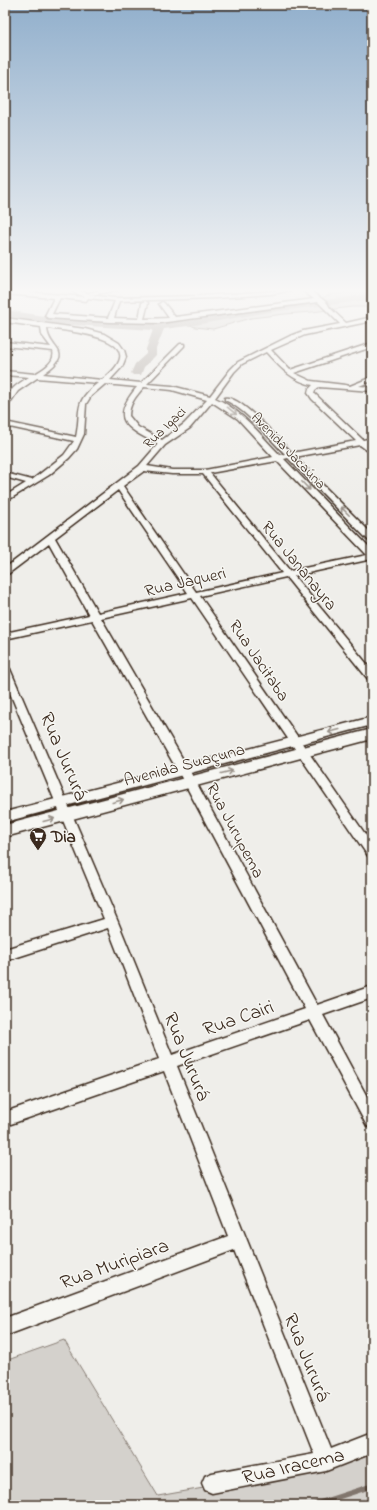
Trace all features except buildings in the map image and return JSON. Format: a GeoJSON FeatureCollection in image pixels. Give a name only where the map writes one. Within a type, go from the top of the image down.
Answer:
{"type":"FeatureCollection","features":[{"type":"Feature","properties":{"kind":"main road","name":"Avenida Suaçuna"},"geometry":{"type":"LineString","coordinates":[[5,831],[64,809],[186,776],[294,741],[372,721]]}},
{"type":"Feature","properties":{"kind":"main road","name":"Avenida Suaçuna"},"geometry":{"type":"LineString","coordinates":[[186,776],[303,753],[372,734]]}},
{"type":"Feature","properties":{"kind":"main road","name":"Avenida Suaçuna"},"geometry":{"type":"LineString","coordinates":[[5,817],[64,809]]}},
{"type":"Feature","properties":{"kind":"street"},"geometry":{"type":"LineString","coordinates":[[5,406],[14,391],[44,372],[54,360]]}},
{"type":"Feature","properties":{"kind":"street"},"geometry":{"type":"LineString","coordinates":[[5,500],[32,482],[75,448],[82,431],[82,407],[85,400],[91,392],[107,380],[122,360]]}},
{"type":"Feature","properties":{"kind":"street"},"geometry":{"type":"LineString","coordinates":[[162,443],[132,426],[125,416],[126,405],[144,383],[167,360]]}},
{"type":"Feature","properties":{"kind":"street","name":"Rua Igaci"},"geometry":{"type":"LineString","coordinates":[[5,572],[142,468],[162,443],[187,426],[214,396],[240,363],[245,360]]}},
{"type":"Feature","properties":{"kind":"street"},"geometry":{"type":"LineString","coordinates":[[278,360],[301,380],[320,384],[351,386],[372,390]]}},
{"type":"Feature","properties":{"kind":"street"},"geometry":{"type":"LineString","coordinates":[[290,372],[325,360]]}},
{"type":"Feature","properties":{"kind":"street","name":"Avenida Jacaúna"},"geometry":{"type":"LineString","coordinates":[[5,368],[107,380]]}},
{"type":"Feature","properties":{"kind":"street","name":"Avenida Jacaúna"},"geometry":{"type":"LineString","coordinates":[[5,373],[144,383],[214,396],[234,402],[250,415],[372,539]]}},
{"type":"Feature","properties":{"kind":"street"},"geometry":{"type":"LineString","coordinates":[[351,386],[372,379]]}},
{"type":"Feature","properties":{"kind":"street"},"geometry":{"type":"LineString","coordinates":[[320,384],[312,389],[310,393],[372,452]]}},
{"type":"Feature","properties":{"kind":"street","name":"Avenida Jacaúna"},"geometry":{"type":"LineString","coordinates":[[214,396],[230,408],[279,457],[372,555]]}},
{"type":"Feature","properties":{"kind":"street"},"geometry":{"type":"LineString","coordinates":[[5,424],[78,440]]}},
{"type":"Feature","properties":{"kind":"street"},"geometry":{"type":"LineString","coordinates":[[142,468],[172,472],[205,472],[372,440]]}},
{"type":"Feature","properties":{"kind":"street","name":"Rua Jananayra"},"geometry":{"type":"LineString","coordinates":[[205,472],[372,677]]}},
{"type":"Feature","properties":{"kind":"street"},"geometry":{"type":"LineString","coordinates":[[5,475],[32,482]]}},
{"type":"Feature","properties":{"kind":"street","name":"Rua Jacitaba"},"geometry":{"type":"LineString","coordinates":[[119,486],[372,853]]}},
{"type":"Feature","properties":{"kind":"street","name":"Rua Jurupema"},"geometry":{"type":"LineString","coordinates":[[50,538],[186,776],[372,1121]]}},
{"type":"Feature","properties":{"kind":"street","name":"Rua Jaqueri"},"geometry":{"type":"LineString","coordinates":[[5,636],[372,555]]}},
{"type":"Feature","properties":{"kind":"street","name":"Rua Jururá"},"geometry":{"type":"LineString","coordinates":[[5,669],[112,922],[326,1461]]}},
{"type":"Feature","properties":{"kind":"street"},"geometry":{"type":"LineString","coordinates":[[5,955],[112,922]]}},
{"type":"Feature","properties":{"kind":"street","name":"Rua Cairi"},"geometry":{"type":"LineString","coordinates":[[5,1119],[372,992]]}},
{"type":"Feature","properties":{"kind":"street","name":"Rua Muripiara"},"geometry":{"type":"LineString","coordinates":[[5,1327],[239,1240]]}},
{"type":"Feature","properties":{"kind":"street","name":"Rua Iracema"},"geometry":{"type":"LineString","coordinates":[[212,1483],[326,1461],[372,1443]]}},
{"type":"Feature","properties":{"kind":"shaded area"},"geometry":{"type":"Polygon","coordinates":[[[64,1340],[158,1496],[351,1462],[372,1454],[372,1501],[360,1505],[5,1505],[5,1361],[64,1340]]]}},
{"type":"Feature","properties":{"kind":"waterway"},"geometry":{"type":"LineString","coordinates":[[137,373],[139,366],[145,360]]}},
{"type":"Feature","properties":{"kind":"waterway"},"geometry":{"type":"LineString","coordinates":[[313,1505],[372,1486]]}},
{"type":"Feature","properties":{"kind":"place","name":"Dia"},"geometry":{"type":"Point","coordinates":[38,851]}}]}
